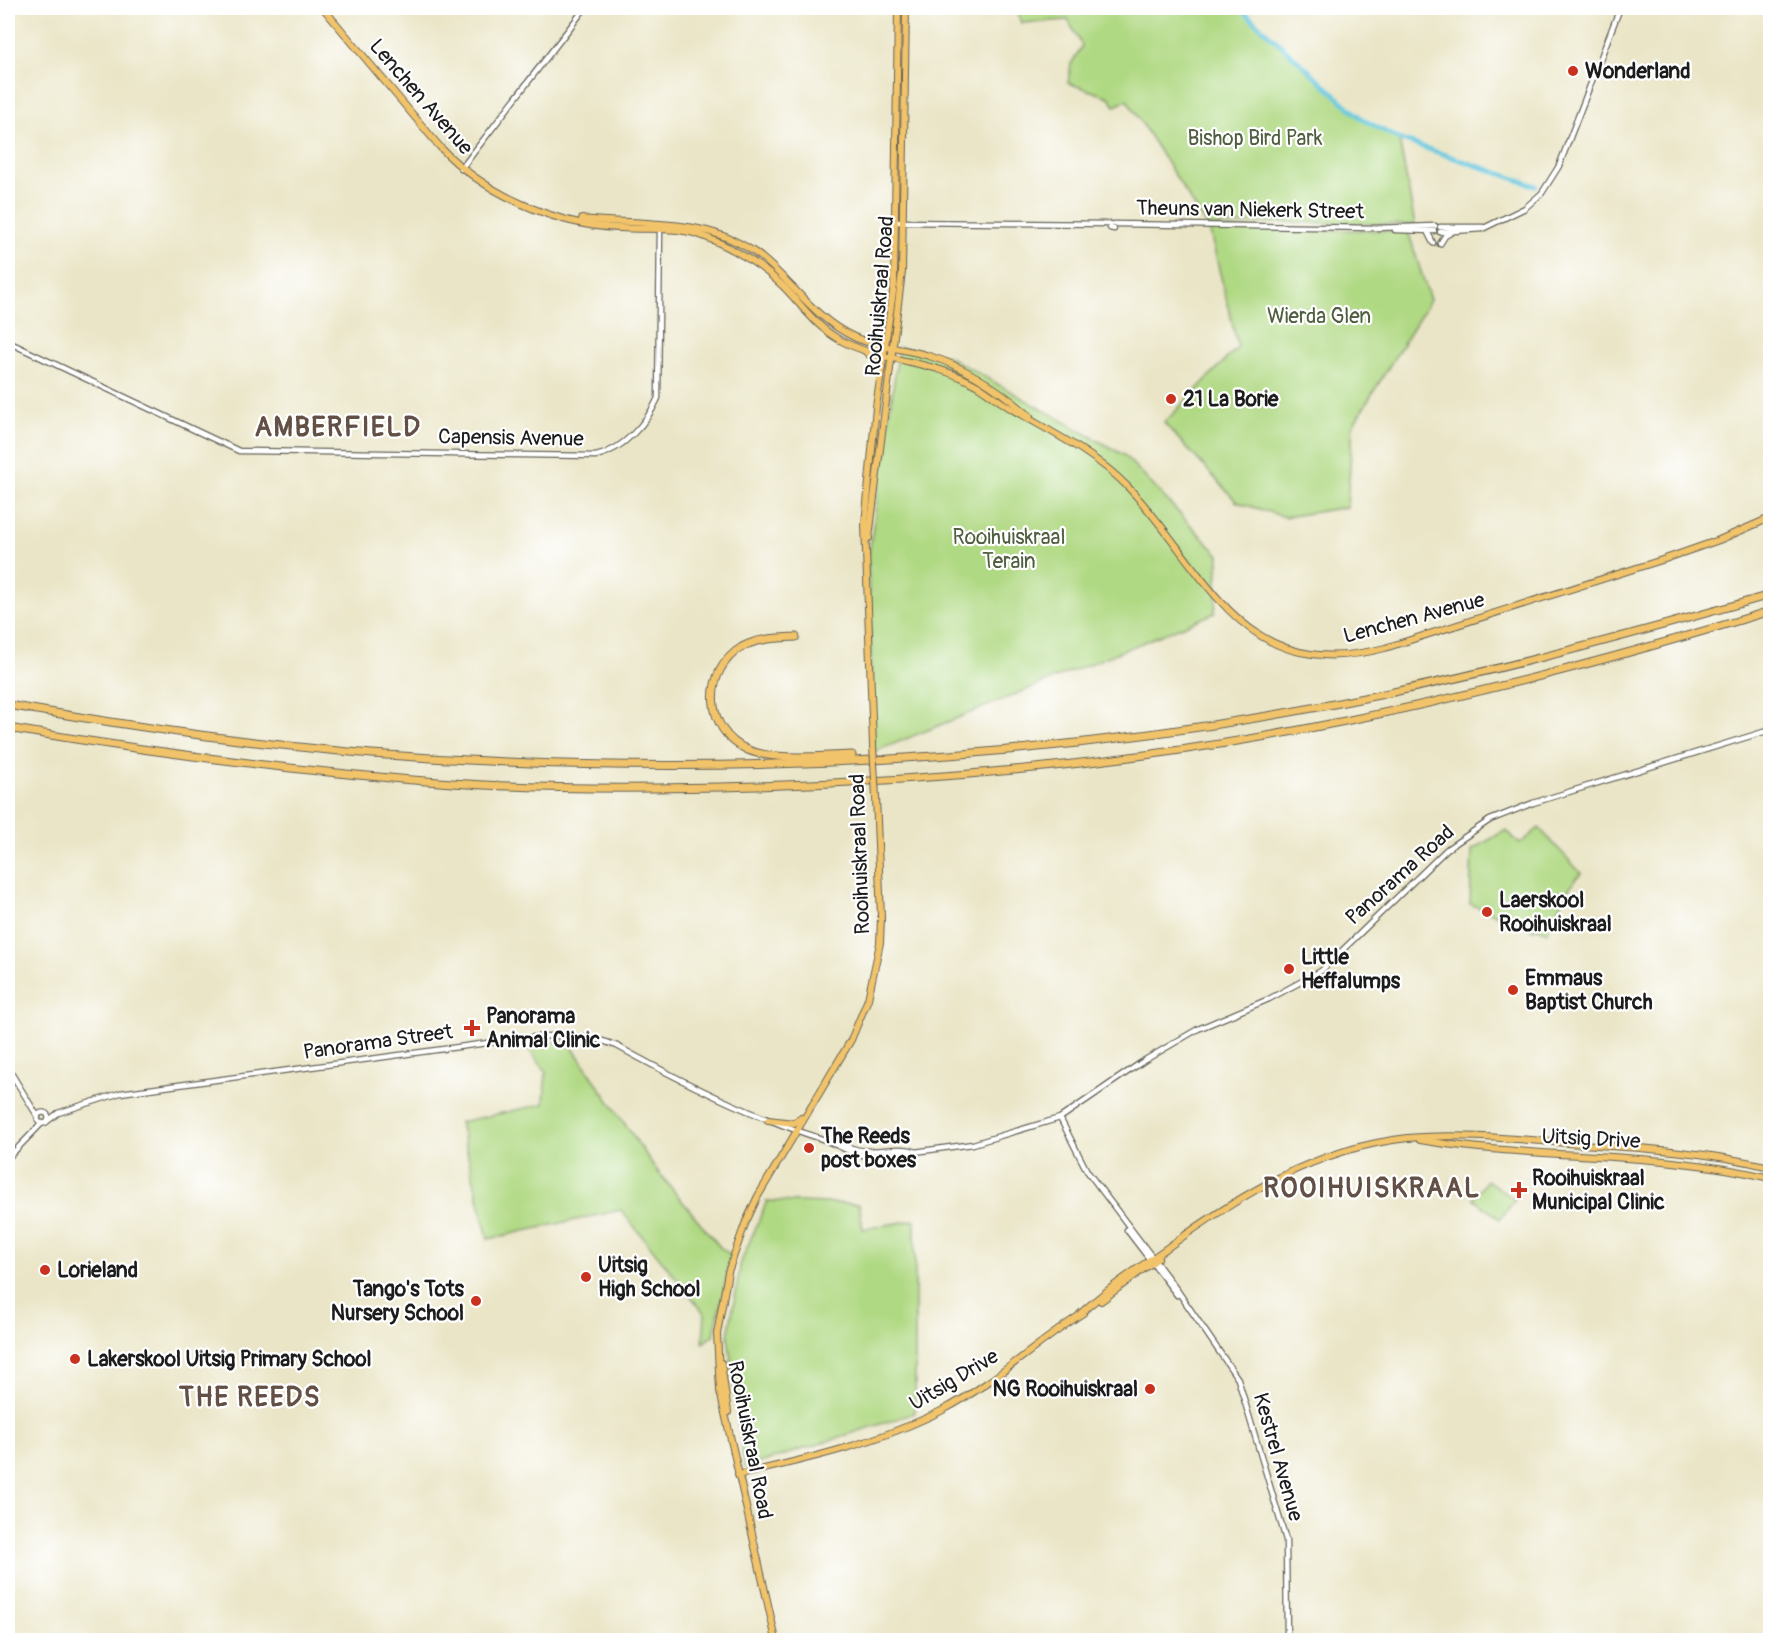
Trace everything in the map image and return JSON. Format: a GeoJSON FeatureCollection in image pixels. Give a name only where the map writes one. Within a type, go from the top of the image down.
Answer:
{"type":"FeatureCollection","features":[{"type":"Feature","properties":{"kind":"highway"},"geometry":{"type":"LineString","coordinates":[[8,705],[105,722],[280,745],[368,753],[518,762],[678,765],[826,761],[1064,744],[1187,727],[1385,694],[1506,667],[1770,595]]}},
{"type":"Feature","properties":{"kind":"highway"},"geometry":{"type":"LineString","coordinates":[[8,728],[194,758],[463,783],[698,788],[946,777],[1167,752],[1341,722],[1469,695],[1600,662],[1770,611]]}},
{"type":"Feature","properties":{"kind":"highway"},"geometry":{"type":"LineString","coordinates":[[796,637],[770,639],[744,646],[721,668],[714,686],[714,711],[721,728],[740,746],[774,755],[865,755],[986,750]]}},
{"type":"Feature","properties":{"kind":"main road","name":"Lenchen Avenue"},"geometry":{"type":"LineString","coordinates":[[321,8],[460,166],[510,199],[560,216],[702,229],[741,244],[771,266],[818,314],[854,337],[938,359],[999,390],[1036,421],[1126,485],[1239,622],[1281,646],[1321,656],[1365,653],[1687,551],[1770,518]]}},
{"type":"Feature","properties":{"kind":"main road","name":"Rooihuiskraal Road"},"geometry":{"type":"LineString","coordinates":[[776,1641],[717,1371],[717,1334],[732,1259],[751,1211],[851,1040],[874,975],[882,917],[865,524],[880,381],[894,285],[898,8]]}},
{"type":"Feature","properties":{"kind":"main road","name":"Rooihuiskraal Road"},"geometry":{"type":"LineString","coordinates":[[866,587],[872,500],[894,348],[903,222],[906,8]]}},
{"type":"Feature","properties":{"kind":"main road","name":"Lenchen Avenue"},"geometry":{"type":"LineString","coordinates":[[660,226],[700,235],[743,254],[776,279],[816,323],[840,340],[860,348],[951,373],[1036,421]]}},
{"type":"Feature","properties":{"kind":"main road"},"geometry":{"type":"LineString","coordinates":[[860,348],[876,361],[880,381]]}},
{"type":"Feature","properties":{"kind":"main road"},"geometry":{"type":"LineString","coordinates":[[768,1120],[797,1122],[811,1107]]}},
{"type":"Feature","properties":{"kind":"main road","name":"Uitsig Drive"},"geometry":{"type":"LineString","coordinates":[[739,1474],[833,1452],[911,1425],[945,1409],[988,1382],[1152,1260],[1231,1205],[1305,1164],[1356,1147],[1408,1138],[1461,1137],[1668,1150],[1770,1167]]}},
{"type":"Feature","properties":{"kind":"main road","name":"Uitsig Drive"},"geometry":{"type":"LineString","coordinates":[[1408,1138],[1461,1147],[1678,1162],[1770,1178]]}},
{"type":"Feature","properties":{"kind":"street"},"geometry":{"type":"LineString","coordinates":[[460,166],[585,8]]}},
{"type":"Feature","properties":{"kind":"street","name":"Theuns van Niekerk Street"},"geometry":{"type":"LineString","coordinates":[[1375,228],[1454,231],[1486,227],[1525,208],[1542,193],[1554,176],[1620,8]]}},
{"type":"Feature","properties":{"kind":"street","name":"Theuns van Niekerk Street"},"geometry":{"type":"LineString","coordinates":[[895,222],[1437,229],[1486,227]]}},
{"type":"Feature","properties":{"kind":"street","name":"Capensis Avenue"},"geometry":{"type":"LineString","coordinates":[[8,342],[239,451],[596,456],[620,446],[648,418],[658,398],[660,226]]}},
{"type":"Feature","properties":{"kind":"street"},"geometry":{"type":"LineString","coordinates":[[1427,231],[1433,243]]}},
{"type":"Feature","properties":{"kind":"street"},"geometry":{"type":"LineString","coordinates":[[1440,244],[1445,236],[1454,231]]}},
{"type":"Feature","properties":{"kind":"street","name":"Panorama Road"},"geometry":{"type":"LineString","coordinates":[[1081,1104],[1145,1060],[1198,1029],[1269,999],[1321,971],[1448,849],[1490,820],[1533,803],[1770,730]]}},
{"type":"Feature","properties":{"kind":"street","name":"Panorama Street"},"geometry":{"type":"LineString","coordinates":[[41,1115],[58,1113],[120,1093],[516,1039],[561,1035],[602,1039],[726,1104],[798,1132],[864,1152],[914,1151],[973,1144],[1060,1118],[1081,1104]]}},
{"type":"Feature","properties":{"kind":"street"},"geometry":{"type":"LineString","coordinates":[[8,1068],[34,1107],[49,1120]]}},
{"type":"Feature","properties":{"kind":"street","name":"Panorama Street"},"geometry":{"type":"LineString","coordinates":[[42,1124],[58,1113]]}},
{"type":"Feature","properties":{"kind":"street"},"geometry":{"type":"LineString","coordinates":[[8,1158],[42,1124],[41,1115]]}},
{"type":"Feature","properties":{"kind":"street"},"geometry":{"type":"LineString","coordinates":[[34,1130],[41,1115]]}},
{"type":"Feature","properties":{"kind":"street","name":"Kestrel Avenue"},"geometry":{"type":"LineString","coordinates":[[1060,1118],[1088,1172],[1238,1378],[1286,1540],[1287,1641]]}},
{"type":"Feature","properties":{"kind":"green space","name":"Bishop Bird Park"},"geometry":{"type":"Polygon","coordinates":[[[1022,8],[1240,8],[1362,119],[1399,139],[1415,225],[1285,222],[1207,226],[1127,100],[1115,106],[1109,97],[1068,83],[1071,64],[1082,46],[1068,20],[1022,23],[1018,13],[1022,8]]]}},
{"type":"Feature","properties":{"kind":"green space","name":"Wierda Glen"},"geometry":{"type":"Polygon","coordinates":[[[1209,228],[1408,231],[1430,300],[1353,425],[1347,507],[1285,517],[1237,502],[1164,423],[1238,347],[1209,228]]]}},
{"type":"Feature","properties":{"kind":"green space","name":"Rooihuiskraal Terain"},"geometry":{"type":"Polygon","coordinates":[[[899,347],[946,355],[1124,455],[1219,555],[1215,613],[874,752],[868,561],[899,347]]]}},
{"type":"Feature","properties":{"kind":"green space"},"geometry":{"type":"Polygon","coordinates":[[[1539,828],[1581,873],[1566,892],[1547,932],[1536,927],[1534,930],[1470,904],[1472,850],[1506,830],[1520,844],[1539,828]]]}},
{"type":"Feature","properties":{"kind":"green space"},"geometry":{"type":"Polygon","coordinates":[[[568,1041],[655,1168],[720,1247],[731,1255],[714,1335],[703,1343],[705,1314],[621,1210],[488,1239],[460,1122],[544,1104],[546,1071],[524,1044],[568,1041]]]}},
{"type":"Feature","properties":{"kind":"green space"},"geometry":{"type":"Polygon","coordinates":[[[1487,1180],[1515,1200],[1500,1219],[1473,1199],[1487,1180]]]}},
{"type":"Feature","properties":{"kind":"green space"},"geometry":{"type":"Polygon","coordinates":[[[767,1201],[859,1204],[863,1229],[915,1220],[915,1413],[744,1468],[728,1336],[741,1262],[767,1201]]]}},
{"type":"Feature","properties":{"kind":"waterway"},"geometry":{"type":"LineString","coordinates":[[1240,8],[1362,119],[1399,139],[1536,186]]}},
{"type":"Feature","properties":{"kind":"place","name":"Wonderland"},"geometry":{"type":"Point","coordinates":[1573,71]}},
{"type":"Feature","properties":{"kind":"place","name":"21 La Borie"},"geometry":{"type":"Point","coordinates":[1171,399]}},
{"type":"Feature","properties":{"kind":"place","name":"Laerskool Rooihuiskraal"},"geometry":{"type":"Point","coordinates":[1487,912]}},
{"type":"Feature","properties":{"kind":"place","name":"Little Heffalumps"},"geometry":{"type":"Point","coordinates":[1289,969]}},
{"type":"Feature","properties":{"kind":"place","name":"Emmaus Baptist Church"},"geometry":{"type":"Point","coordinates":[1513,990]}},
{"type":"Feature","properties":{"kind":"place","name":"Panorama Animal Clinic"},"geometry":{"type":"Point","coordinates":[472,1028]}},
{"type":"Feature","properties":{"kind":"place","name":"The Reeds post boxes"},"geometry":{"type":"Point","coordinates":[809,1148]}},
{"type":"Feature","properties":{"kind":"place","name":"Rooihuiskraal Municipal Clinic"},"geometry":{"type":"Point","coordinates":[1519,1190]}},
{"type":"Feature","properties":{"kind":"place","name":"Lorieland"},"geometry":{"type":"Point","coordinates":[45,1270]}},
{"type":"Feature","properties":{"kind":"place","name":"Uitsig High School"},"geometry":{"type":"Point","coordinates":[586,1277]}},
{"type":"Feature","properties":{"kind":"place","name":"Tango's Tots Nursery School"},"geometry":{"type":"Point","coordinates":[476,1301]}},
{"type":"Feature","properties":{"kind":"place","name":"Lakerskool Uitsig Primary School"},"geometry":{"type":"Point","coordinates":[75,1359]}},
{"type":"Feature","properties":{"kind":"place","name":"NG Rooihuiskraal"},"geometry":{"type":"Point","coordinates":[1150,1389]}},
{"type":"Feature","properties":{"kind":"district","name":"AMBERFIELD"},"geometry":{"type":"Point","coordinates":[338,427]}},
{"type":"Feature","properties":{"kind":"district","name":"ROOIHUISKRAAL"},"geometry":{"type":"Point","coordinates":[1372,1188]}},
{"type":"Feature","properties":{"kind":"district","name":"THE REEDS"},"geometry":{"type":"Point","coordinates":[250,1397]}}]}
